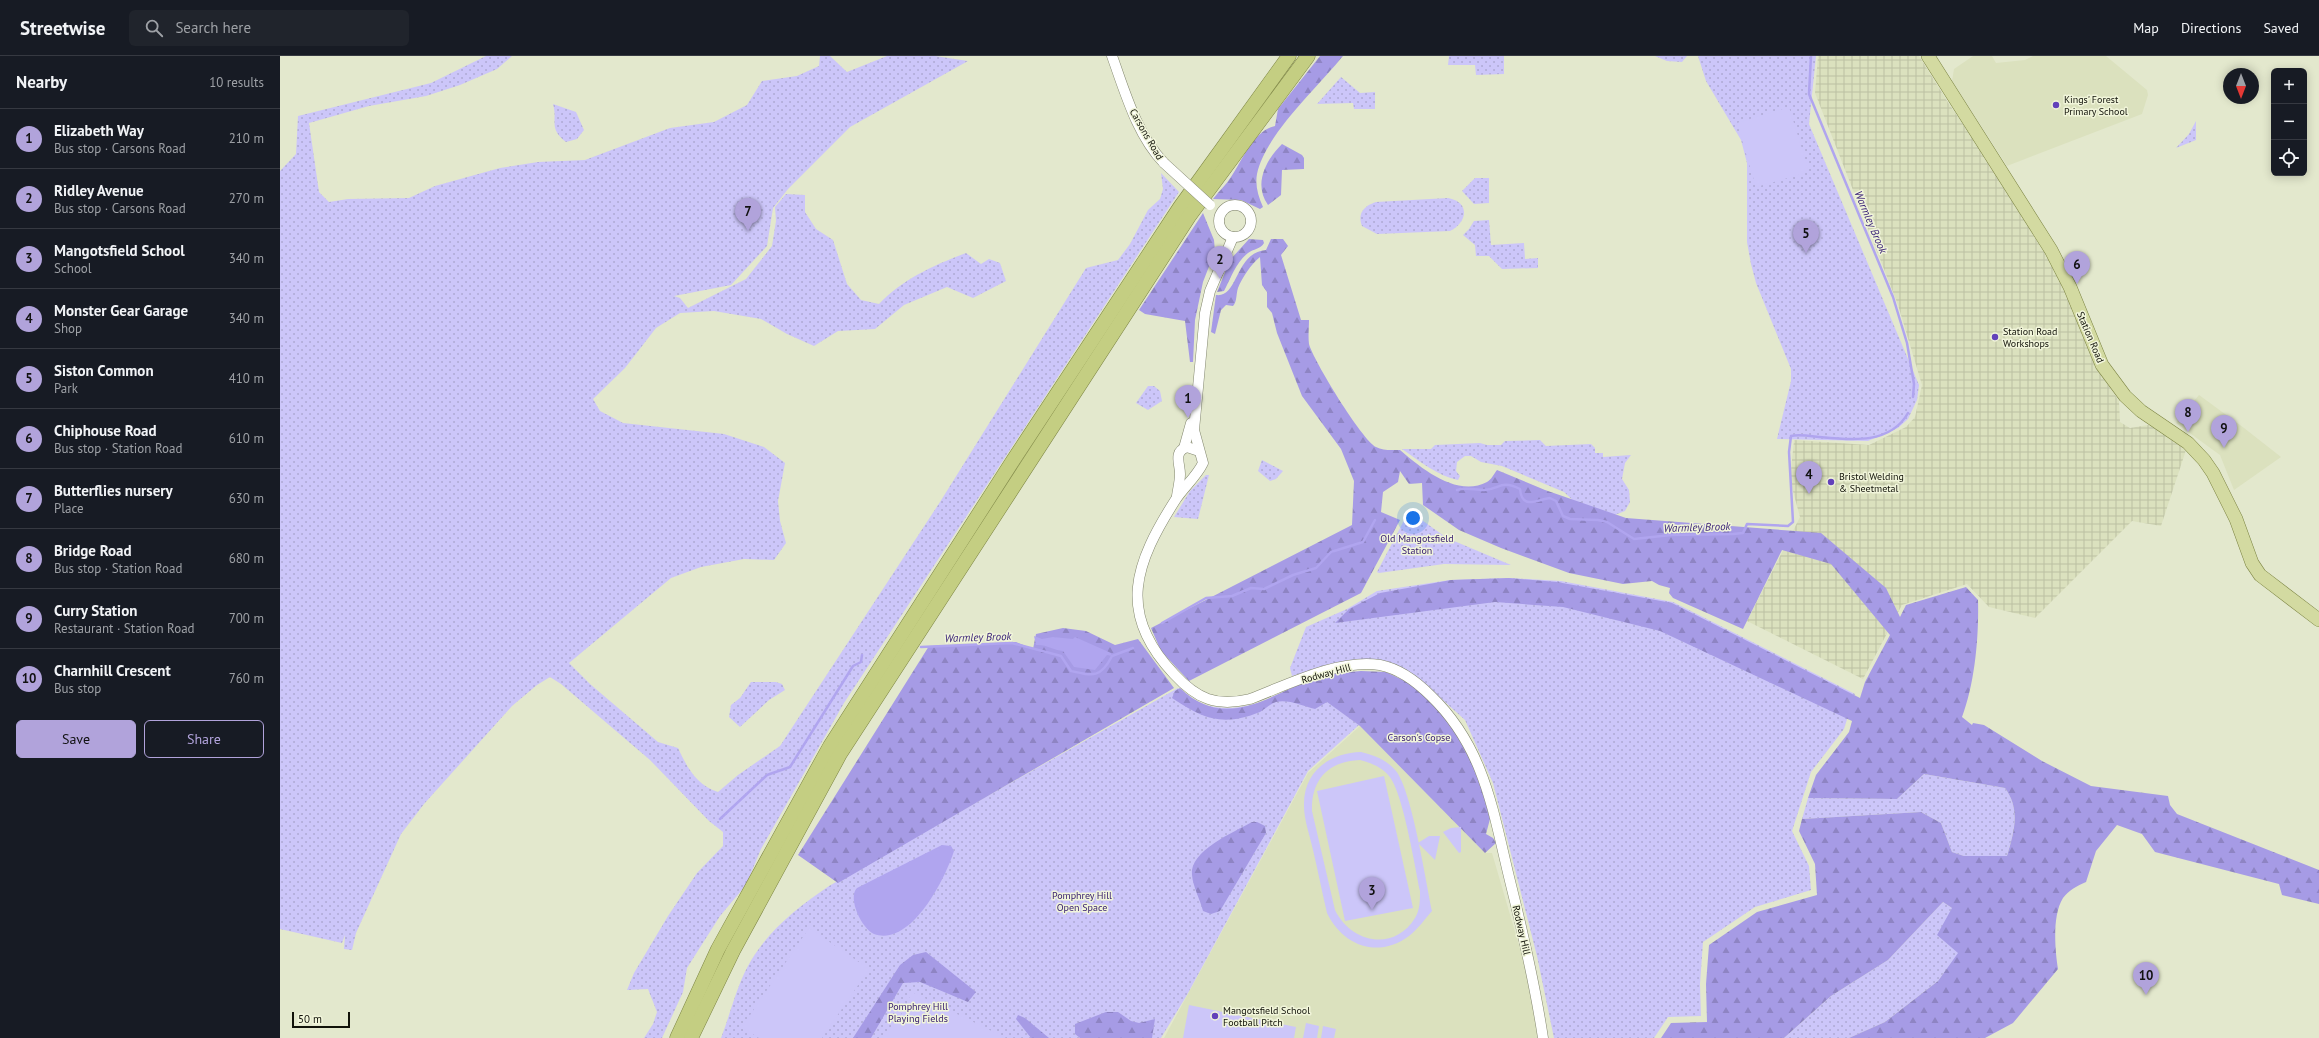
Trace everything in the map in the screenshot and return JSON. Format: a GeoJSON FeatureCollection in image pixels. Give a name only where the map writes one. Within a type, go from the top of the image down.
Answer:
{"type":"FeatureCollection","features":[{"type":"Feature","properties":{"kind":"highway"},"geometry":{"type":"LineString","coordinates":[[677,1038],[718,948],[830,746],[1012,462],[1180,207],[1288,56]]}},
{"type":"Feature","properties":{"kind":"highway"},"geometry":{"type":"LineString","coordinates":[[691,1038],[733,951],[840,754],[1190,215],[1308,56]]}},
{"type":"Feature","properties":{"kind":"main road","name":"Station Road"},"geometry":{"type":"LineString","coordinates":[[1928,56],[2051,250],[2070,287],[2102,365],[2125,396],[2141,411],[2188,443],[2204,460],[2213,473],[2236,519],[2252,563],[2260,575],[2319,620]]}},
{"type":"Feature","properties":{"kind":"street","name":"Carsons Road"},"geometry":{"type":"LineString","coordinates":[[1112,56],[1132,112],[1158,156],[1220,215]]}},
{"type":"Feature","properties":{"kind":"street"},"geometry":{"type":"LineString","coordinates":[[1234,205],[1243,207],[1248,212],[1251,219],[1249,230],[1241,236],[1233,237],[1222,231],[1219,220],[1220,215],[1224,210],[1234,205]]}},
{"type":"Feature","properties":{"kind":"street"},"geometry":{"type":"LineString","coordinates":[[1195,414],[1184,448],[1177,458],[1179,466],[1186,472],[1197,471],[1203,463],[1194,430],[1205,313],[1210,291],[1233,237]]}},
{"type":"Feature","properties":{"kind":"street"},"geometry":{"type":"LineString","coordinates":[[1184,448],[1192,447],[1199,450]]}},
{"type":"Feature","properties":{"kind":"street","name":"Rodway Hill"},"geometry":{"type":"LineString","coordinates":[[1177,498],[1179,466]]}},
{"type":"Feature","properties":{"kind":"street","name":"Rodway Hill"},"geometry":{"type":"LineString","coordinates":[[1197,471],[1177,498],[1158,530],[1142,565],[1137,596],[1143,628],[1150,642],[1166,665],[1182,682],[1199,696],[1209,700],[1239,702],[1317,673],[1362,664],[1379,665],[1397,670],[1412,680],[1445,709],[1466,738],[1487,785],[1527,951],[1543,1038]]}},
{"type":"Feature","properties":{"kind":"shaded area"},"geometry":{"type":"Polygon","coordinates":[[[1818,56],[1919,56],[1949,104],[2012,196],[2044,249],[2064,289],[2096,367],[2119,401],[2120,422],[2130,428],[2154,424],[2186,450],[2161,526],[2132,521],[2035,618],[1989,607],[1967,584],[1902,605],[1863,679],[1747,621],[1800,517],[1790,480],[1794,440],[1869,445],[1906,427],[1915,417],[1922,385],[1898,305],[1815,93],[1818,56]]]}},
{"type":"Feature","properties":{"kind":"shaded area","name":"Kings' Forest Primary School"},"geometry":{"type":"Polygon","coordinates":[[[1973,56],[1992,56],[1996,63],[2025,60],[2033,56],[2106,56],[2147,90],[2148,95],[2142,114],[2007,166],[1952,81],[1954,69],[1973,56]]]}},
{"type":"Feature","properties":{"kind":"shaded area"},"geometry":{"type":"Polygon","coordinates":[[[2199,395],[2281,457],[2234,490],[2220,455],[2176,423],[2199,395]]]}},
{"type":"Feature","properties":{"kind":"shaded area"},"geometry":{"type":"Polygon","coordinates":[[[1034,636],[1042,639],[1053,637],[1073,639],[1075,637],[1111,653],[1112,656],[1107,655],[1095,670],[1074,667],[1063,651],[1043,645],[1036,645],[1034,636]]]}},
{"type":"Feature","properties":{"kind":"shaded area"},"geometry":{"type":"Polygon","coordinates":[[[1360,726],[1485,853],[1492,853],[1525,966],[1540,1038],[1164,1038],[1308,773],[1360,726]]]}},
{"type":"Feature","properties":{"kind":"shaded area"},"geometry":{"type":"Polygon","coordinates":[[[942,845],[951,846],[954,851],[943,878],[924,908],[913,921],[901,930],[888,935],[874,934],[869,931],[857,913],[855,906],[854,893],[857,888],[942,845]]]}},
{"type":"Feature","properties":{"kind":"green space"},"geometry":{"type":"Polygon","coordinates":[[[486,56],[512,56],[497,69],[460,85],[426,96],[369,106],[309,123],[319,192],[329,202],[348,199],[409,198],[435,186],[500,168],[538,162],[585,160],[670,128],[714,122],[747,105],[762,81],[797,76],[819,66],[820,56],[830,56],[847,72],[887,56],[935,56],[968,61],[850,127],[788,189],[773,208],[767,246],[731,285],[674,296],[680,298],[688,308],[746,279],[772,246],[776,221],[775,207],[786,194],[805,195],[805,212],[816,229],[833,240],[847,284],[861,300],[879,304],[898,287],[909,280],[942,263],[966,253],[981,264],[989,259],[1000,263],[1006,281],[973,298],[947,287],[904,305],[875,329],[838,331],[814,346],[787,334],[761,319],[714,311],[680,313],[656,328],[625,368],[593,399],[600,411],[623,423],[724,434],[764,447],[785,463],[778,501],[780,521],[786,543],[774,560],[744,559],[701,567],[671,578],[569,663],[590,684],[658,742],[678,748],[685,762],[698,780],[710,789],[718,792],[738,775],[780,746],[940,502],[1086,268],[1118,260],[1130,244],[1148,210],[1160,199],[1163,189],[1161,173],[1179,192],[844,703],[761,849],[746,885],[720,916],[687,968],[683,992],[662,1038],[644,1038],[653,1024],[657,1012],[648,989],[627,990],[634,973],[668,916],[697,873],[723,846],[723,832],[709,821],[650,760],[561,684],[550,677],[537,685],[512,706],[424,804],[401,834],[356,933],[352,950],[344,949],[345,935],[342,943],[280,929],[280,171],[296,154],[298,116],[431,83],[486,56]]]}},
{"type":"Feature","properties":{"kind":"green space"},"geometry":{"type":"Polygon","coordinates":[[[1320,56],[1343,56],[1293,112],[1270,144],[1262,159],[1256,182],[1258,195],[1263,207],[1260,209],[1241,200],[1213,199],[1229,180],[1249,147],[1261,133],[1275,126],[1278,109],[1320,56]]]}},
{"type":"Feature","properties":{"kind":"green space"},"geometry":{"type":"Polygon","coordinates":[[[1449,56],[1504,56],[1504,74],[1476,75],[1475,65],[1448,65],[1449,56]]]}},
{"type":"Feature","properties":{"kind":"green space"},"geometry":{"type":"Polygon","coordinates":[[[1655,56],[1687,56],[1682,62],[1667,61],[1655,56]]]}},
{"type":"Feature","properties":{"kind":"green space"},"geometry":{"type":"Polygon","coordinates":[[[1698,56],[1816,56],[1809,124],[1919,385],[1917,400],[1908,419],[1898,428],[1868,441],[1777,439],[1791,381],[1791,369],[1756,283],[1751,264],[1747,242],[1747,163],[1741,140],[1706,81],[1698,56]]]}},
{"type":"Feature","properties":{"kind":"green space"},"geometry":{"type":"Polygon","coordinates":[[[1341,77],[1360,93],[1375,92],[1375,109],[1354,109],[1353,103],[1317,104],[1341,77]]]}},
{"type":"Feature","properties":{"kind":"green space"},"geometry":{"type":"Polygon","coordinates":[[[553,104],[576,112],[584,130],[577,139],[566,142],[557,133],[555,128],[553,104]]]}},
{"type":"Feature","properties":{"kind":"green space"},"geometry":{"type":"Polygon","coordinates":[[[1789,107],[1809,172],[1756,187],[1737,123],[1789,107]]]}},
{"type":"Feature","properties":{"kind":"green space"},"geometry":{"type":"Polygon","coordinates":[[[2196,121],[2196,140],[2176,148],[2189,134],[2196,121]]]}},
{"type":"Feature","properties":{"kind":"green space"},"geometry":{"type":"Polygon","coordinates":[[[1282,144],[1302,155],[1304,158],[1304,169],[1282,170],[1281,195],[1268,205],[1262,189],[1263,173],[1271,157],[1282,144]]]}},
{"type":"Feature","properties":{"kind":"green space"},"geometry":{"type":"Polygon","coordinates":[[[1475,178],[1489,178],[1489,203],[1474,204],[1462,191],[1475,178]]]}},
{"type":"Feature","properties":{"kind":"green space"},"geometry":{"type":"Polygon","coordinates":[[[1448,198],[1455,200],[1460,204],[1464,213],[1460,223],[1450,231],[1377,234],[1362,226],[1360,217],[1361,214],[1365,208],[1376,202],[1448,198]]]}},
{"type":"Feature","properties":{"kind":"green space"},"geometry":{"type":"Polygon","coordinates":[[[1203,213],[1214,240],[1215,251],[1203,282],[1195,320],[1193,362],[1190,362],[1185,321],[1145,314],[1139,310],[1203,213]]]}},
{"type":"Feature","properties":{"kind":"green space"},"geometry":{"type":"Polygon","coordinates":[[[1489,220],[1491,245],[1524,243],[1525,259],[1538,258],[1538,268],[1502,269],[1489,256],[1476,256],[1475,245],[1463,235],[1474,221],[1489,220]]]}},
{"type":"Feature","properties":{"kind":"green space"},"geometry":{"type":"Polygon","coordinates":[[[1249,239],[1263,240],[1264,243],[1261,247],[1250,252],[1240,261],[1224,291],[1217,292],[1230,260],[1249,239]]]}},
{"type":"Feature","properties":{"kind":"green space"},"geometry":{"type":"Polygon","coordinates":[[[1271,239],[1283,239],[1288,246],[1281,255],[1301,320],[1309,320],[1309,344],[1312,353],[1328,382],[1350,416],[1369,441],[1376,447],[1385,450],[1400,450],[1418,465],[1440,479],[1452,484],[1476,486],[1487,482],[1497,470],[1545,490],[1626,518],[1821,533],[1886,588],[1900,617],[1906,605],[1966,587],[1978,600],[1978,629],[1973,675],[1962,717],[1972,725],[1973,723],[1984,725],[2042,761],[2091,786],[2168,796],[2170,805],[2177,814],[2319,870],[2319,904],[2282,895],[2279,884],[2155,852],[2142,834],[2117,825],[2096,851],[2086,882],[2068,893],[2063,898],[2060,905],[2057,914],[2055,933],[2058,969],[2013,1023],[1985,1038],[1849,1038],[1885,1022],[1938,981],[1958,953],[1937,935],[1952,908],[1943,902],[1888,960],[1831,996],[1784,1038],[1661,1038],[1671,1023],[1707,1022],[1706,984],[1709,945],[1757,912],[1817,895],[1815,864],[1799,831],[1802,819],[1921,812],[1941,823],[1952,852],[1964,856],[2007,856],[2015,821],[2015,813],[2010,796],[2005,788],[1924,774],[1897,799],[1808,798],[1816,775],[1849,732],[1852,721],[1660,631],[1563,607],[1495,602],[1335,623],[1349,609],[1380,593],[1451,580],[1509,578],[1557,582],[1672,603],[1860,698],[1865,682],[1890,635],[1831,564],[1782,550],[1743,629],[1673,598],[1669,593],[1670,588],[1652,581],[1623,584],[1569,573],[1501,548],[1459,530],[1423,505],[1422,483],[1409,484],[1400,471],[1398,482],[1383,492],[1381,512],[1400,520],[1361,593],[1189,681],[1161,651],[1151,628],[1352,525],[1354,481],[1341,449],[1302,396],[1277,333],[1272,313],[1267,307],[1267,292],[1262,285],[1260,257],[1250,267],[1242,280],[1233,306],[1226,305],[1221,310],[1215,334],[1211,332],[1216,295],[1223,294],[1229,290],[1242,266],[1256,253],[1266,250],[1271,239]]]}},
{"type":"Feature","properties":{"kind":"green space"},"geometry":{"type":"Polygon","coordinates":[[[1148,386],[1154,386],[1160,391],[1162,401],[1148,410],[1136,403],[1148,386]]]}},
{"type":"Feature","properties":{"kind":"green space"},"geometry":{"type":"Polygon","coordinates":[[[1540,440],[1546,446],[1591,444],[1595,448],[1595,453],[1603,453],[1603,457],[1631,455],[1625,463],[1622,479],[1629,490],[1630,502],[1625,511],[1612,516],[1578,505],[1564,492],[1502,466],[1481,462],[1471,456],[1465,456],[1457,462],[1456,471],[1460,476],[1458,480],[1429,468],[1402,449],[1431,449],[1435,445],[1480,443],[1487,445],[1501,445],[1505,441],[1540,440]]]}},
{"type":"Feature","properties":{"kind":"green space"},"geometry":{"type":"Polygon","coordinates":[[[1262,460],[1283,471],[1276,479],[1270,481],[1258,471],[1262,460]]]}},
{"type":"Feature","properties":{"kind":"green space"},"geometry":{"type":"Polygon","coordinates":[[[1206,475],[1209,475],[1198,519],[1174,517],[1190,491],[1206,475]]]}},
{"type":"Feature","properties":{"kind":"green space","name":"Old Mangotsfield Station"},"geometry":{"type":"Polygon","coordinates":[[[1409,511],[1447,538],[1511,565],[1444,564],[1379,573],[1377,572],[1409,511]]]}},
{"type":"Feature","properties":{"kind":"green space"},"geometry":{"type":"Polygon","coordinates":[[[1510,578],[1561,581],[1673,602],[1855,694],[1844,729],[1811,772],[1792,831],[1809,866],[1811,890],[1755,907],[1703,942],[1700,984],[1701,1016],[1668,1017],[1654,1038],[1554,1038],[1537,956],[1493,783],[1465,720],[1425,684],[1399,667],[1328,666],[1292,676],[1290,668],[1306,627],[1347,609],[1377,591],[1450,580],[1510,578]]]}},
{"type":"Feature","properties":{"kind":"green space"},"geometry":{"type":"Polygon","coordinates":[[[1063,628],[1086,631],[1115,645],[1138,639],[1174,688],[838,883],[798,855],[929,646],[1016,642],[1033,649],[1036,634],[1063,628]]]}},
{"type":"Feature","properties":{"kind":"green space","name":"Carson's Copse"},"geometry":{"type":"Polygon","coordinates":[[[1361,671],[1386,672],[1405,681],[1424,694],[1445,713],[1472,763],[1485,798],[1490,819],[1486,834],[1493,838],[1496,843],[1485,853],[1360,726],[1327,702],[1315,709],[1281,701],[1276,702],[1260,712],[1247,717],[1224,720],[1204,716],[1172,698],[1175,691],[1180,688],[1197,701],[1214,707],[1231,709],[1247,706],[1264,700],[1321,676],[1361,671]]]}},
{"type":"Feature","properties":{"kind":"green space"},"geometry":{"type":"Polygon","coordinates":[[[751,682],[776,682],[782,684],[785,690],[769,700],[740,727],[729,717],[731,705],[740,698],[751,682]]]}},
{"type":"Feature","properties":{"kind":"green space","name":"Pomphrey Hill Open Space"},"geometry":{"type":"Polygon","coordinates":[[[1305,685],[1359,725],[1308,771],[1187,995],[1161,1038],[721,1038],[740,983],[756,953],[764,942],[784,921],[829,886],[1178,688],[1192,699],[1208,706],[1224,708],[1240,707],[1257,703],[1305,685]]]}},
{"type":"Feature","properties":{"kind":"green space"},"geometry":{"type":"Polygon","coordinates":[[[1361,752],[1380,758],[1396,771],[1402,782],[1413,816],[1432,911],[1409,936],[1397,943],[1385,947],[1374,948],[1362,946],[1352,941],[1342,934],[1327,913],[1305,817],[1305,794],[1308,783],[1313,774],[1320,766],[1329,760],[1350,753],[1361,752]],[[1360,760],[1339,764],[1324,774],[1315,790],[1312,811],[1335,910],[1342,921],[1351,930],[1362,936],[1373,939],[1385,939],[1396,936],[1406,929],[1415,918],[1419,908],[1420,891],[1404,813],[1394,785],[1389,776],[1383,770],[1360,760]]]}},
{"type":"Feature","properties":{"kind":"green space"},"geometry":{"type":"Polygon","coordinates":[[[1924,774],[2005,788],[2010,796],[2015,813],[2014,830],[2007,856],[1964,856],[1952,852],[1941,823],[1921,812],[1802,819],[1808,798],[1897,799],[1924,774]]]}},
{"type":"Feature","properties":{"kind":"green space"},"geometry":{"type":"Polygon","coordinates":[[[1384,776],[1413,908],[1345,921],[1317,791],[1384,776]]]}},
{"type":"Feature","properties":{"kind":"green space"},"geometry":{"type":"Polygon","coordinates":[[[1252,822],[1257,822],[1265,826],[1266,833],[1220,911],[1211,914],[1203,911],[1193,880],[1193,866],[1205,850],[1214,843],[1252,822]]]}},
{"type":"Feature","properties":{"kind":"green space"},"geometry":{"type":"Polygon","coordinates":[[[1461,827],[1461,852],[1459,853],[1443,832],[1451,828],[1461,827]]]}},
{"type":"Feature","properties":{"kind":"green space"},"geometry":{"type":"Polygon","coordinates":[[[1429,836],[1440,836],[1435,860],[1418,843],[1429,836]]]}},
{"type":"Feature","properties":{"kind":"green space"},"geometry":{"type":"Polygon","coordinates":[[[1943,902],[1952,908],[1959,953],[1938,981],[1885,1022],[1849,1038],[1784,1038],[1831,996],[1888,960],[1943,902]]]}},
{"type":"Feature","properties":{"kind":"green space"},"geometry":{"type":"Polygon","coordinates":[[[809,928],[869,969],[822,1038],[759,1038],[742,1027],[809,928]]]}},
{"type":"Feature","properties":{"kind":"green space"},"geometry":{"type":"Polygon","coordinates":[[[926,952],[976,992],[968,1002],[920,982],[903,983],[871,1038],[853,1038],[900,965],[913,955],[926,952]]]}},
{"type":"Feature","properties":{"kind":"green space","name":"Pomphrey Hill Playing Fields"},"geometry":{"type":"Polygon","coordinates":[[[912,992],[1006,1038],[882,1038],[900,1017],[912,992]]]}},
{"type":"Feature","properties":{"kind":"green space","name":"Mangotsfield School Football Pitch"},"geometry":{"type":"Polygon","coordinates":[[[1189,1005],[1296,1027],[1294,1038],[1183,1038],[1189,1005]]]}},
{"type":"Feature","properties":{"kind":"green space"},"geometry":{"type":"Polygon","coordinates":[[[1106,1012],[1118,1012],[1131,1021],[1139,1023],[1155,1019],[1152,1038],[1080,1038],[1075,1034],[1075,1024],[1106,1012]]]}},
{"type":"Feature","properties":{"kind":"green space"},"geometry":{"type":"Polygon","coordinates":[[[1018,1015],[1025,1018],[1049,1038],[1031,1038],[1016,1019],[1018,1015]]]}},
{"type":"Feature","properties":{"kind":"green space"},"geometry":{"type":"Polygon","coordinates":[[[1306,1023],[1319,1026],[1317,1038],[1303,1038],[1306,1023]]]}},
{"type":"Feature","properties":{"kind":"green space"},"geometry":{"type":"Polygon","coordinates":[[[1323,1026],[1336,1029],[1334,1038],[1321,1038],[1323,1026]]]}},
{"type":"Feature","properties":{"kind":"waterway","name":"Warmley Brook"},"geometry":{"type":"LineString","coordinates":[[1811,56],[1809,94],[1893,297],[1907,343],[1914,384],[1913,397]]}},
{"type":"Feature","properties":{"kind":"waterway","name":"Warmley Brook"},"geometry":{"type":"LineString","coordinates":[[1457,490],[1489,490],[1504,485],[1513,486],[1520,489],[1521,496],[1527,502],[1550,498],[1556,501],[1563,516],[1570,519],[1598,520],[1607,522],[1634,539],[1671,535],[1743,533],[1747,524],[1788,526],[1793,522],[1789,452],[1791,436],[1805,435],[1843,439],[1868,438],[1891,431],[1908,413]]}},
{"type":"Feature","properties":{"kind":"waterway","name":"Warmley Brook"},"geometry":{"type":"LineString","coordinates":[[1162,623],[1206,598],[1232,596],[1251,588],[1264,589],[1293,575],[1316,568],[1331,552],[1363,542],[1375,520]]}},
{"type":"Feature","properties":{"kind":"waterway","name":"Warmley Brook"},"geometry":{"type":"LineString","coordinates":[[921,647],[1012,643],[1061,656],[1071,671],[1085,674],[1096,674],[1100,672],[1112,656],[1133,648]]}},
{"type":"Feature","properties":{"kind":"waterway","name":"Warmley Brook"},"geometry":{"type":"LineString","coordinates":[[720,819],[767,775],[790,767],[853,666],[861,662],[862,655]]}},
{"type":"Feature","properties":{"kind":"place","name":"Kings' Forest Primary School"},"geometry":{"type":"Point","coordinates":[2056,105]}},
{"type":"Feature","properties":{"kind":"place","name":"Butterflies nursery"},"geometry":{"type":"Point","coordinates":[748,231]}},
{"type":"Feature","properties":{"kind":"place","name":"Siston Common"},"geometry":{"type":"Point","coordinates":[1806,253]}},
{"type":"Feature","properties":{"kind":"place","name":"Ridley Avenue"},"geometry":{"type":"Point","coordinates":[1220,279]}},
{"type":"Feature","properties":{"kind":"place","name":"Chiphouse Road"},"geometry":{"type":"Point","coordinates":[2077,284]}},
{"type":"Feature","properties":{"kind":"place","name":"Station Road Workshops"},"geometry":{"type":"Point","coordinates":[1995,337]}},
{"type":"Feature","properties":{"kind":"place","name":"Elizabeth Way"},"geometry":{"type":"Point","coordinates":[1188,418]}},
{"type":"Feature","properties":{"kind":"place","name":"Bridge Road"},"geometry":{"type":"Point","coordinates":[2188,432]}},
{"type":"Feature","properties":{"kind":"place","name":"Curry Station"},"geometry":{"type":"Point","coordinates":[2224,448]}},
{"type":"Feature","properties":{"kind":"place","name":"Bristol Welding & Sheetmetal"},"geometry":{"type":"Point","coordinates":[1831,482]}},
{"type":"Feature","properties":{"kind":"place","name":"Monster Gear Garage"},"geometry":{"type":"Point","coordinates":[1809,494]}},
{"type":"Feature","properties":{"kind":"place","name":"Mangotsfield School"},"geometry":{"type":"Point","coordinates":[1372,910]}},
{"type":"Feature","properties":{"kind":"place","name":"Charnhill Crescent"},"geometry":{"type":"Point","coordinates":[2146,995]}},
{"type":"Feature","properties":{"kind":"place","name":"Mangotsfield School Football Pitch"},"geometry":{"type":"Point","coordinates":[1215,1016]}}]}
